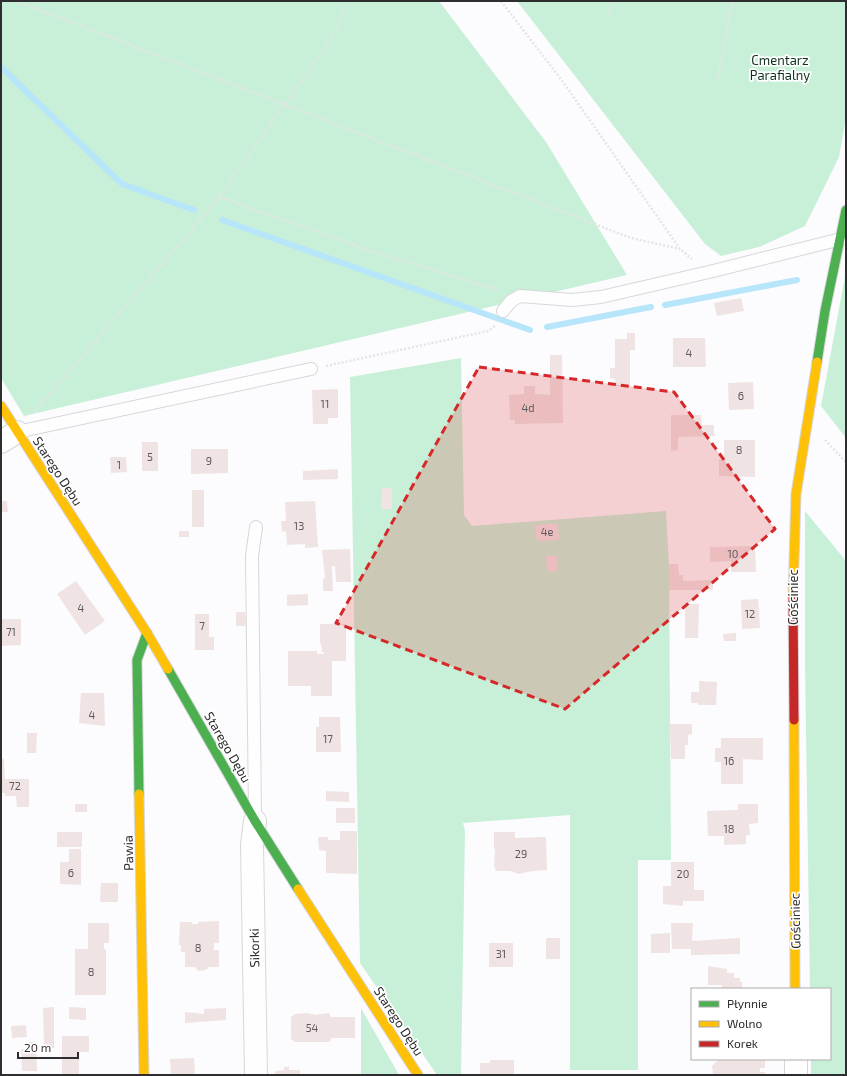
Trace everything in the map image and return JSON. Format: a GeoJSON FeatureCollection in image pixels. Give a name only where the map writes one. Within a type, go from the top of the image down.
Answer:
{"type":"FeatureCollection","features":[{"type":"Feature","properties":{"kind":"street","name":"Gościniec"},"geometry":{"type":"LineString","coordinates":[[795,988],[792,570],[796,494],[825,311],[846,210]]}},
{"type":"Feature","properties":{"kind":"street","name":"Starego Dębu"},"geometry":{"type":"LineString","coordinates":[[1,406],[9,437],[147,633],[255,820],[418,1075]]}},
{"type":"Feature","properties":{"kind":"street","name":"Pawia"},"geometry":{"type":"LineString","coordinates":[[144,1075],[137,660],[147,633]]}},
{"type":"Feature","properties":{"kind":"street","name":"Sikorki"},"geometry":{"type":"LineString","coordinates":[[255,820],[252,845],[256,1075]]}},
{"type":"Feature","properties":{"kind":"street"},"geometry":{"type":"LineString","coordinates":[[796,1060],[796,1075]]}},
{"type":"Feature","properties":{"kind":"lane"},"geometry":{"type":"LineString","coordinates":[[503,311],[511,301],[520,296],[572,300],[600,297],[841,239]]}},
{"type":"Feature","properties":{"kind":"lane"},"geometry":{"type":"LineString","coordinates":[[9,437],[311,369]]}},
{"type":"Feature","properties":{"kind":"lane"},"geometry":{"type":"LineString","coordinates":[[255,820],[252,556],[256,527]]}},
{"type":"Feature","properties":{"kind":"path"},"geometry":{"type":"LineString","coordinates":[[16,1],[630,238],[680,249]]}},
{"type":"Feature","properties":{"kind":"path"},"geometry":{"type":"LineString","coordinates":[[9,437],[220,197],[340,26],[346,1]]}},
{"type":"Feature","properties":{"kind":"path"},"geometry":{"type":"LineString","coordinates":[[501,1],[563,82],[680,249],[709,272]]}},
{"type":"Feature","properties":{"kind":"path"},"geometry":{"type":"LineString","coordinates":[[609,13],[611,1]]}},
{"type":"Feature","properties":{"kind":"path"},"geometry":{"type":"LineString","coordinates":[[718,79],[732,1]]}},
{"type":"Feature","properties":{"kind":"path"},"geometry":{"type":"LineString","coordinates":[[220,197],[371,251],[520,296]]}},
{"type":"Feature","properties":{"kind":"path"},"geometry":{"type":"LineString","coordinates":[[311,369],[488,332],[498,323]]}},
{"type":"Feature","properties":{"kind":"highlighted area"},"geometry":{"type":"Polygon","coordinates":[[[479,367],[674,392],[775,529],[565,709],[336,623],[479,367]]]}},
{"type":"Feature","properties":{"kind":"green space"},"geometry":{"type":"Polygon","coordinates":[[[1,1],[439,1],[546,142],[627,275],[24,416],[1,378],[1,1]]]}},
{"type":"Feature","properties":{"kind":"green space","name":"Cmentarz Parafialny"},"geometry":{"type":"Polygon","coordinates":[[[517,1],[846,1],[846,117],[839,157],[805,226],[759,247],[721,256],[705,244],[517,1]]]}},
{"type":"Feature","properties":{"kind":"green space"},"geometry":{"type":"Polygon","coordinates":[[[846,271],[846,438],[821,406],[846,271]]]}},
{"type":"Feature","properties":{"kind":"green space"},"geometry":{"type":"Polygon","coordinates":[[[461,358],[464,515],[472,526],[666,511],[669,564],[671,860],[638,860],[638,1070],[570,1070],[570,815],[463,823],[465,831],[461,1075],[437,1075],[360,963],[350,377],[461,358]]]}},
{"type":"Feature","properties":{"kind":"green space"},"geometry":{"type":"Polygon","coordinates":[[[805,511],[846,561],[846,1075],[811,1075],[811,1060],[831,1060],[831,988],[810,988],[805,665],[805,511]]]}},
{"type":"Feature","properties":{"kind":"green space"},"geometry":{"type":"Polygon","coordinates":[[[361,1008],[399,1075],[361,1075],[361,1008]]]}},
{"type":"Feature","properties":{"kind":"building"},"geometry":{"type":"Polygon","coordinates":[[[741,298],[744,311],[717,316],[714,303],[741,298]]]}},
{"type":"Feature","properties":{"kind":"building"},"geometry":{"type":"Polygon","coordinates":[[[627,333],[635,333],[635,350],[630,350],[630,386],[616,386],[615,379],[610,378],[610,368],[615,368],[615,339],[627,339],[627,333]]]}},
{"type":"Feature","properties":{"kind":"building"},"geometry":{"type":"Polygon","coordinates":[[[673,338],[705,338],[706,367],[673,367],[673,338]]]}},
{"type":"Feature","properties":{"kind":"building"},"geometry":{"type":"Polygon","coordinates":[[[550,355],[562,355],[563,423],[515,424],[515,420],[510,420],[509,395],[524,394],[524,386],[535,386],[535,394],[550,395],[550,355]]]}},
{"type":"Feature","properties":{"kind":"building"},"geometry":{"type":"Polygon","coordinates":[[[753,382],[754,409],[729,410],[728,383],[753,382]]]}},
{"type":"Feature","properties":{"kind":"building"},"geometry":{"type":"Polygon","coordinates":[[[338,389],[338,418],[328,418],[328,424],[313,424],[312,390],[338,389]]]}},
{"type":"Feature","properties":{"kind":"building"},"geometry":{"type":"Polygon","coordinates":[[[671,415],[701,415],[702,425],[714,425],[714,436],[678,437],[678,450],[671,451],[671,415]]]}},
{"type":"Feature","properties":{"kind":"building"},"geometry":{"type":"Polygon","coordinates":[[[724,440],[755,440],[755,477],[719,476],[719,459],[724,459],[724,440]]]}},
{"type":"Feature","properties":{"kind":"building"},"geometry":{"type":"Polygon","coordinates":[[[142,442],[158,442],[158,471],[142,471],[142,442]]]}},
{"type":"Feature","properties":{"kind":"building"},"geometry":{"type":"Polygon","coordinates":[[[191,449],[228,449],[228,473],[191,474],[191,449]]]}},
{"type":"Feature","properties":{"kind":"building"},"geometry":{"type":"Polygon","coordinates":[[[110,457],[126,457],[127,472],[111,473],[110,457]]]}},
{"type":"Feature","properties":{"kind":"building"},"geometry":{"type":"Polygon","coordinates":[[[338,469],[338,479],[303,480],[303,471],[338,469]]]}},
{"type":"Feature","properties":{"kind":"building"},"geometry":{"type":"Polygon","coordinates":[[[382,488],[392,488],[392,509],[381,509],[382,488]]]}},
{"type":"Feature","properties":{"kind":"building"},"geometry":{"type":"Polygon","coordinates":[[[192,490],[204,490],[204,527],[192,527],[192,490]]]}},
{"type":"Feature","properties":{"kind":"building"},"geometry":{"type":"Polygon","coordinates":[[[1,501],[7,501],[8,512],[1,512],[1,501]]]}},
{"type":"Feature","properties":{"kind":"building"},"geometry":{"type":"Polygon","coordinates":[[[315,501],[318,547],[305,548],[305,544],[287,545],[286,531],[282,532],[281,521],[286,521],[285,502],[315,501]]]}},
{"type":"Feature","properties":{"kind":"building"},"geometry":{"type":"Polygon","coordinates":[[[558,523],[559,540],[537,541],[535,525],[558,523]]]}},
{"type":"Feature","properties":{"kind":"building"},"geometry":{"type":"Polygon","coordinates":[[[179,531],[189,531],[189,537],[179,537],[179,531]]]}},
{"type":"Feature","properties":{"kind":"building"},"geometry":{"type":"Polygon","coordinates":[[[755,546],[756,572],[731,572],[731,561],[710,562],[710,547],[755,546]]]}},
{"type":"Feature","properties":{"kind":"building"},"geometry":{"type":"Polygon","coordinates":[[[350,549],[351,582],[336,582],[335,566],[332,566],[333,591],[323,591],[323,578],[325,578],[322,550],[350,549]]]}},
{"type":"Feature","properties":{"kind":"building"},"geometry":{"type":"Polygon","coordinates":[[[546,556],[557,556],[558,571],[547,571],[546,556]]]}},
{"type":"Feature","properties":{"kind":"building"},"geometry":{"type":"Polygon","coordinates":[[[669,564],[678,564],[679,575],[683,575],[683,581],[713,580],[713,590],[669,590],[669,564]]]}},
{"type":"Feature","properties":{"kind":"building"},"geometry":{"type":"Polygon","coordinates":[[[76,581],[105,621],[85,635],[57,594],[76,581]]]}},
{"type":"Feature","properties":{"kind":"building"},"geometry":{"type":"Polygon","coordinates":[[[308,594],[308,605],[287,606],[287,595],[308,594]]]}},
{"type":"Feature","properties":{"kind":"building"},"geometry":{"type":"Polygon","coordinates":[[[758,599],[760,628],[742,629],[741,600],[758,599]]]}},
{"type":"Feature","properties":{"kind":"building"},"geometry":{"type":"Polygon","coordinates":[[[685,604],[699,604],[698,638],[685,638],[685,604]]]}},
{"type":"Feature","properties":{"kind":"building"},"geometry":{"type":"Polygon","coordinates":[[[236,612],[245,612],[246,626],[236,626],[236,612]]]}},
{"type":"Feature","properties":{"kind":"building"},"geometry":{"type":"Polygon","coordinates":[[[195,614],[209,614],[209,637],[214,637],[214,650],[195,650],[195,614]]]}},
{"type":"Feature","properties":{"kind":"building"},"geometry":{"type":"Polygon","coordinates":[[[1,619],[21,619],[21,645],[1,646],[1,619]]]}},
{"type":"Feature","properties":{"kind":"building"},"geometry":{"type":"Polygon","coordinates":[[[320,624],[346,624],[346,661],[332,661],[332,696],[311,696],[311,686],[288,686],[288,651],[317,651],[317,654],[324,654],[320,644],[320,624]]]}},
{"type":"Feature","properties":{"kind":"building"},"geometry":{"type":"Polygon","coordinates":[[[736,633],[736,641],[724,641],[723,634],[736,633]]]}},
{"type":"Feature","properties":{"kind":"building"},"geometry":{"type":"Polygon","coordinates":[[[699,681],[717,682],[716,705],[698,705],[698,703],[691,703],[691,692],[699,692],[699,681]]]}},
{"type":"Feature","properties":{"kind":"building"},"geometry":{"type":"Polygon","coordinates":[[[81,693],[104,693],[105,726],[79,723],[81,693]]]}},
{"type":"Feature","properties":{"kind":"building"},"geometry":{"type":"Polygon","coordinates":[[[319,717],[340,717],[341,752],[316,752],[316,727],[319,727],[319,717]]]}},
{"type":"Feature","properties":{"kind":"building"},"geometry":{"type":"Polygon","coordinates":[[[670,724],[692,724],[692,734],[688,735],[688,745],[685,745],[685,759],[671,759],[670,724]]]}},
{"type":"Feature","properties":{"kind":"building"},"geometry":{"type":"Polygon","coordinates":[[[27,733],[37,733],[36,753],[27,753],[27,733]]]}},
{"type":"Feature","properties":{"kind":"building"},"geometry":{"type":"Polygon","coordinates":[[[721,738],[763,738],[763,760],[743,759],[743,784],[721,784],[721,762],[715,762],[715,748],[721,748],[721,738]]]}},
{"type":"Feature","properties":{"kind":"building"},"geometry":{"type":"Polygon","coordinates":[[[1,759],[4,759],[5,779],[29,779],[29,807],[17,807],[16,796],[5,796],[5,793],[1,793],[1,759]]]}},
{"type":"Feature","properties":{"kind":"building"},"geometry":{"type":"Polygon","coordinates":[[[326,791],[349,792],[349,802],[326,801],[326,791]]]}},
{"type":"Feature","properties":{"kind":"building"},"geometry":{"type":"Polygon","coordinates":[[[75,804],[87,804],[87,812],[75,812],[75,804]]]}},
{"type":"Feature","properties":{"kind":"building"},"geometry":{"type":"Polygon","coordinates":[[[738,804],[758,804],[758,823],[749,824],[750,835],[746,835],[746,844],[724,845],[724,836],[708,836],[707,811],[738,810],[738,804]]]}},
{"type":"Feature","properties":{"kind":"building"},"geometry":{"type":"Polygon","coordinates":[[[336,808],[355,808],[355,823],[336,823],[336,808]]]}},
{"type":"Feature","properties":{"kind":"building"},"geometry":{"type":"Polygon","coordinates":[[[340,831],[357,831],[357,874],[326,873],[326,851],[319,850],[318,837],[328,837],[328,840],[340,840],[340,831]]]}},
{"type":"Feature","properties":{"kind":"building"},"geometry":{"type":"Polygon","coordinates":[[[57,832],[82,832],[82,847],[57,847],[57,832]]]}},
{"type":"Feature","properties":{"kind":"building"},"geometry":{"type":"Polygon","coordinates":[[[494,832],[515,832],[515,838],[546,837],[547,870],[519,874],[510,871],[496,871],[494,866],[494,832]]]}},
{"type":"Feature","properties":{"kind":"building"},"geometry":{"type":"Polygon","coordinates":[[[69,849],[81,849],[81,885],[60,884],[60,862],[69,862],[69,849]]]}},
{"type":"Feature","properties":{"kind":"building"},"geometry":{"type":"Polygon","coordinates":[[[671,862],[694,862],[694,890],[704,890],[704,901],[683,901],[683,906],[663,904],[663,886],[671,886],[671,862]]]}},
{"type":"Feature","properties":{"kind":"building"},"geometry":{"type":"Polygon","coordinates":[[[101,883],[118,883],[118,902],[100,902],[101,883]]]}},
{"type":"Feature","properties":{"kind":"building"},"geometry":{"type":"Polygon","coordinates":[[[219,921],[219,943],[214,943],[214,950],[219,950],[219,967],[209,967],[206,970],[198,971],[195,967],[185,967],[185,952],[181,952],[181,945],[179,945],[180,922],[192,922],[192,924],[198,924],[198,922],[219,921]]]}},
{"type":"Feature","properties":{"kind":"building"},"geometry":{"type":"Polygon","coordinates":[[[88,923],[109,923],[109,943],[104,943],[104,949],[106,949],[106,995],[75,995],[75,949],[88,949],[88,923]]]}},
{"type":"Feature","properties":{"kind":"building"},"geometry":{"type":"Polygon","coordinates":[[[671,923],[693,923],[692,941],[740,938],[740,954],[691,955],[691,949],[672,949],[671,923]]]}},
{"type":"Feature","properties":{"kind":"building"},"geometry":{"type":"Polygon","coordinates":[[[670,933],[670,953],[651,953],[651,934],[670,933]]]}},
{"type":"Feature","properties":{"kind":"building"},"geometry":{"type":"Polygon","coordinates":[[[546,938],[560,938],[560,959],[546,959],[546,938]]]}},
{"type":"Feature","properties":{"kind":"building"},"geometry":{"type":"Polygon","coordinates":[[[489,943],[513,943],[513,967],[489,967],[489,943]]]}},
{"type":"Feature","properties":{"kind":"building"},"geometry":{"type":"Polygon","coordinates":[[[708,966],[727,969],[727,973],[734,973],[734,978],[740,978],[742,988],[722,988],[722,985],[708,985],[708,966]]]}},
{"type":"Feature","properties":{"kind":"building"},"geometry":{"type":"Polygon","coordinates":[[[54,1007],[54,1048],[44,1048],[43,1008],[54,1007]]]}},
{"type":"Feature","properties":{"kind":"building"},"geometry":{"type":"Polygon","coordinates":[[[69,1007],[86,1008],[86,1020],[69,1019],[69,1007]]]}},
{"type":"Feature","properties":{"kind":"building"},"geometry":{"type":"Polygon","coordinates":[[[226,1008],[226,1020],[185,1023],[185,1012],[204,1014],[204,1009],[226,1008]]]}},
{"type":"Feature","properties":{"kind":"building"},"geometry":{"type":"Polygon","coordinates":[[[308,1013],[315,1015],[329,1013],[331,1017],[355,1017],[355,1038],[332,1038],[329,1042],[295,1042],[291,1039],[291,1017],[295,1014],[308,1013]]]}},
{"type":"Feature","properties":{"kind":"building"},"geometry":{"type":"Polygon","coordinates":[[[26,1025],[27,1037],[12,1038],[11,1026],[26,1025]]]}},
{"type":"Feature","properties":{"kind":"building"},"geometry":{"type":"Polygon","coordinates":[[[62,1036],[89,1036],[89,1052],[79,1052],[79,1074],[62,1074],[62,1036]]]}},
{"type":"Feature","properties":{"kind":"building"},"geometry":{"type":"Polygon","coordinates":[[[29,1042],[36,1042],[37,1071],[22,1071],[21,1049],[29,1049],[29,1042]]]}},
{"type":"Feature","properties":{"kind":"building"},"geometry":{"type":"Polygon","coordinates":[[[194,1058],[195,1075],[171,1075],[170,1059],[194,1058]]]}},
{"type":"Feature","properties":{"kind":"building"},"geometry":{"type":"Polygon","coordinates":[[[490,1060],[514,1060],[514,1075],[480,1075],[480,1063],[490,1063],[490,1060]]]}},
{"type":"Feature","properties":{"kind":"building"},"geometry":{"type":"Polygon","coordinates":[[[718,1060],[765,1060],[765,1068],[760,1068],[760,1072],[765,1072],[765,1075],[713,1075],[712,1066],[718,1060]]]}},
{"type":"Feature","properties":{"kind":"building"},"geometry":{"type":"Polygon","coordinates":[[[284,1067],[289,1067],[289,1070],[300,1070],[300,1075],[275,1075],[275,1071],[284,1070],[284,1067]]]}},
{"type":"Feature","properties":{"kind":"waterway"},"geometry":{"type":"LineString","coordinates":[[1,67],[122,184],[194,210]]}},
{"type":"Feature","properties":{"kind":"waterway"},"geometry":{"type":"LineString","coordinates":[[222,220],[530,330]]}},
{"type":"Feature","properties":{"kind":"waterway"},"geometry":{"type":"LineString","coordinates":[[665,305],[797,280]]}},
{"type":"Feature","properties":{"kind":"waterway"},"geometry":{"type":"LineString","coordinates":[[547,327],[651,307]]}},
{"type":"Feature","properties":{"kind":"traffic: fast"},"geometry":{"type":"LineString","coordinates":[[817,362],[825,311],[846,210]]}},
{"type":"Feature","properties":{"kind":"traffic: fast"},"geometry":{"type":"LineString","coordinates":[[139,794],[137,660],[147,633]]}},
{"type":"Feature","properties":{"kind":"traffic: fast"},"geometry":{"type":"LineString","coordinates":[[168,669],[255,821],[298,889]]}},
{"type":"Feature","properties":{"kind":"traffic: slow"},"geometry":{"type":"LineString","coordinates":[[793,597],[796,494],[817,362]]}},
{"type":"Feature","properties":{"kind":"traffic: slow"},"geometry":{"type":"LineString","coordinates":[[1,406],[147,633],[168,669]]}},
{"type":"Feature","properties":{"kind":"traffic: slow"},"geometry":{"type":"LineString","coordinates":[[794,720],[795,988]]}},
{"type":"Feature","properties":{"kind":"traffic: slow"},"geometry":{"type":"LineString","coordinates":[[139,794],[144,1075]]}},
{"type":"Feature","properties":{"kind":"traffic: slow"},"geometry":{"type":"LineString","coordinates":[[298,889],[418,1075]]}},
{"type":"Feature","properties":{"kind":"traffic: jam"},"geometry":{"type":"LineString","coordinates":[[793,597],[794,720]]}}]}
